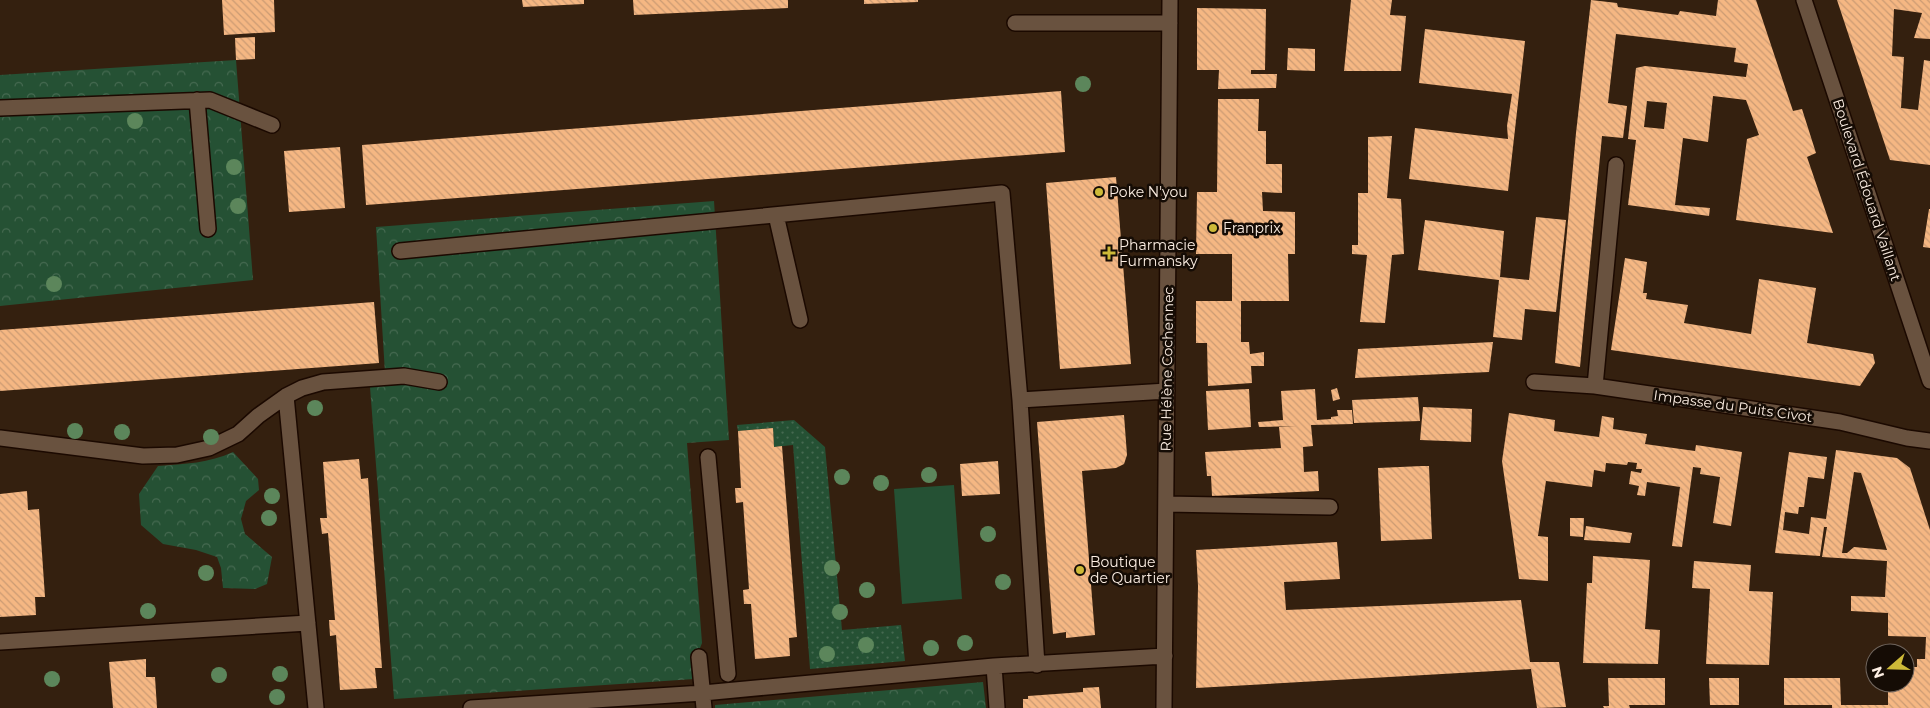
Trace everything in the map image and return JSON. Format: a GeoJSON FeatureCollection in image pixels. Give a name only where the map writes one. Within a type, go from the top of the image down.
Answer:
{"type":"FeatureCollection","features":[{"type":"Feature","properties":{"kind":"street","name":"Rue Hélène Cochennec"},"geometry":{"type":"LineString","coordinates":[[1164,708],[1170,0]]}},
{"type":"Feature","properties":{"kind":"street","name":"Boulevard Édouard Vaillant"},"geometry":{"type":"LineString","coordinates":[[1804,0],[1930,380]]}},
{"type":"Feature","properties":{"kind":"street"},"geometry":{"type":"LineString","coordinates":[[1015,22],[1170,23]]}},
{"type":"Feature","properties":{"kind":"street"},"geometry":{"type":"LineString","coordinates":[[197,100],[208,229]]}},
{"type":"Feature","properties":{"kind":"street"},"geometry":{"type":"LineString","coordinates":[[0,108],[210,100],[272,125]]}},
{"type":"Feature","properties":{"kind":"street"},"geometry":{"type":"LineString","coordinates":[[1595,386],[1616,165]]}},
{"type":"Feature","properties":{"kind":"street"},"geometry":{"type":"LineString","coordinates":[[400,251],[1002,193],[1020,400],[1037,665]]}},
{"type":"Feature","properties":{"kind":"street"},"geometry":{"type":"LineString","coordinates":[[776,215],[800,320]]}},
{"type":"Feature","properties":{"kind":"street"},"geometry":{"type":"LineString","coordinates":[[0,438],[143,456],[176,455],[209,448],[238,434],[258,416],[286,396],[302,388],[323,382],[404,376],[439,382]]}},
{"type":"Feature","properties":{"kind":"street","name":"Impasse du Puits Civot"},"geometry":{"type":"LineString","coordinates":[[1534,382],[1595,386],[1840,422],[1907,438],[1930,441]]}},
{"type":"Feature","properties":{"kind":"street"},"geometry":{"type":"LineString","coordinates":[[1020,400],[1167,391]]}},
{"type":"Feature","properties":{"kind":"street"},"geometry":{"type":"LineString","coordinates":[[286,396],[316,708]]}},
{"type":"Feature","properties":{"kind":"street"},"geometry":{"type":"LineString","coordinates":[[708,457],[728,674]]}},
{"type":"Feature","properties":{"kind":"street"},"geometry":{"type":"LineString","coordinates":[[1166,504],[1330,507]]}},
{"type":"Feature","properties":{"kind":"street"},"geometry":{"type":"LineString","coordinates":[[0,642],[308,623]]}},
{"type":"Feature","properties":{"kind":"street"},"geometry":{"type":"LineString","coordinates":[[472,708],[703,693],[994,666],[1037,665],[1165,656]]}},
{"type":"Feature","properties":{"kind":"street"},"geometry":{"type":"LineString","coordinates":[[699,657],[704,708]]}},
{"type":"Feature","properties":{"kind":"street"},"geometry":{"type":"LineString","coordinates":[[994,666],[997,708]]}},
{"type":"Feature","properties":{"kind":"green space"},"geometry":{"type":"Polygon","coordinates":[[[236,60],[253,280],[0,306],[0,75],[236,60]]]}},
{"type":"Feature","properties":{"kind":"green space"},"geometry":{"type":"Polygon","coordinates":[[[714,201],[729,440],[687,443],[702,643],[692,668],[694,679],[394,699],[370,387],[385,373],[376,227],[714,201]]]}},
{"type":"Feature","properties":{"kind":"green space"},"geometry":{"type":"Polygon","coordinates":[[[794,420],[825,447],[842,630],[901,625],[905,661],[810,669],[793,445],[774,447],[773,428],[738,431],[737,425],[794,420]]]}},
{"type":"Feature","properties":{"kind":"green space"},"geometry":{"type":"Polygon","coordinates":[[[233,452],[258,479],[259,490],[246,501],[241,519],[245,534],[272,557],[267,584],[255,589],[223,588],[221,568],[217,557],[196,550],[163,544],[141,525],[139,494],[158,466],[206,461],[233,452]]]}},
{"type":"Feature","properties":{"kind":"green space"},"geometry":{"type":"Polygon","coordinates":[[[954,485],[962,599],[902,604],[894,489],[954,485]]]}},
{"type":"Feature","properties":{"kind":"green space"},"geometry":{"type":"Polygon","coordinates":[[[983,682],[986,708],[715,708],[715,705],[983,682]]]}},
{"type":"Feature","properties":{"kind":"building"},"geometry":{"type":"Polygon","coordinates":[[[222,0],[274,0],[275,32],[224,35],[222,0]]]}},
{"type":"Feature","properties":{"kind":"building"},"geometry":{"type":"Polygon","coordinates":[[[522,0],[584,0],[584,4],[523,7],[522,0]]]}},
{"type":"Feature","properties":{"kind":"building"},"geometry":{"type":"Polygon","coordinates":[[[633,0],[788,0],[788,8],[634,15],[633,0]]]}},
{"type":"Feature","properties":{"kind":"building"},"geometry":{"type":"Polygon","coordinates":[[[864,0],[918,0],[918,2],[864,4],[864,0]]]}},
{"type":"Feature","properties":{"kind":"building"},"geometry":{"type":"Polygon","coordinates":[[[1351,0],[1392,0],[1390,15],[1406,16],[1401,71],[1344,71],[1351,0]]]}},
{"type":"Feature","properties":{"kind":"building"},"geometry":{"type":"Polygon","coordinates":[[[1591,0],[1617,3],[1618,7],[1678,15],[1680,11],[1716,16],[1718,0],[1756,0],[1793,111],[1802,109],[1816,153],[1807,157],[1833,233],[1736,220],[1747,139],[1759,135],[1746,100],[1713,96],[1708,142],[1683,138],[1675,205],[1710,208],[1709,216],[1628,205],[1636,140],[1628,139],[1636,68],[1645,66],[1746,77],[1748,64],[1734,62],[1736,48],[1616,34],[1608,103],[1627,106],[1623,138],[1602,136],[1580,367],[1555,363],[1576,133],[1591,0]],[[1647,101],[1644,127],[1664,129],[1667,103],[1647,101]]]}},
{"type":"Feature","properties":{"kind":"building"},"geometry":{"type":"Polygon","coordinates":[[[1837,0],[1930,0],[1930,39],[1914,38],[1922,13],[1894,9],[1892,56],[1904,57],[1901,108],[1918,110],[1924,60],[1930,61],[1930,165],[1890,160],[1837,0]]]}},
{"type":"Feature","properties":{"kind":"building"},"geometry":{"type":"Polygon","coordinates":[[[1197,8],[1266,9],[1265,70],[1251,70],[1251,74],[1277,74],[1276,88],[1218,89],[1219,70],[1197,70],[1197,8]]]}},
{"type":"Feature","properties":{"kind":"building"},"geometry":{"type":"Polygon","coordinates":[[[1425,29],[1525,41],[1508,191],[1409,179],[1415,128],[1508,139],[1507,126],[1512,94],[1419,83],[1425,29]]]}},
{"type":"Feature","properties":{"kind":"building"},"geometry":{"type":"Polygon","coordinates":[[[255,37],[255,59],[236,60],[235,38],[255,37]]]}},
{"type":"Feature","properties":{"kind":"building"},"geometry":{"type":"Polygon","coordinates":[[[1288,48],[1315,49],[1315,71],[1287,70],[1288,48]]]}},
{"type":"Feature","properties":{"kind":"building"},"geometry":{"type":"Polygon","coordinates":[[[1061,91],[1065,152],[366,205],[362,145],[1061,91]]]}},
{"type":"Feature","properties":{"kind":"building"},"geometry":{"type":"Polygon","coordinates":[[[1218,99],[1259,99],[1258,131],[1266,131],[1266,164],[1282,164],[1282,193],[1262,192],[1263,211],[1295,212],[1295,254],[1288,254],[1289,301],[1241,301],[1241,342],[1249,342],[1250,354],[1264,352],[1264,366],[1251,366],[1252,383],[1208,386],[1207,343],[1196,343],[1196,301],[1232,301],[1232,254],[1196,254],[1197,192],[1217,192],[1218,99]]]}},
{"type":"Feature","properties":{"kind":"building"},"geometry":{"type":"Polygon","coordinates":[[[1392,136],[1387,198],[1401,199],[1404,254],[1392,255],[1385,323],[1360,322],[1367,255],[1352,254],[1352,245],[1358,245],[1358,193],[1368,193],[1368,137],[1392,136]]]}},
{"type":"Feature","properties":{"kind":"building"},"geometry":{"type":"Polygon","coordinates":[[[340,147],[345,208],[289,212],[284,151],[340,147]]]}},
{"type":"Feature","properties":{"kind":"building"},"geometry":{"type":"Polygon","coordinates":[[[1116,177],[1131,364],[1060,369],[1046,183],[1116,177]]]}},
{"type":"Feature","properties":{"kind":"building"},"geometry":{"type":"Polygon","coordinates":[[[1930,209],[1930,248],[1923,247],[1930,209]]]}},
{"type":"Feature","properties":{"kind":"building"},"geometry":{"type":"Polygon","coordinates":[[[1536,217],[1566,220],[1556,312],[1525,309],[1522,340],[1493,337],[1499,280],[1418,270],[1425,220],[1504,231],[1500,277],[1529,280],[1536,217]]]}},
{"type":"Feature","properties":{"kind":"building"},"geometry":{"type":"Polygon","coordinates":[[[1625,258],[1647,262],[1643,293],[1647,293],[1646,299],[1688,305],[1684,323],[1751,334],[1759,279],[1816,288],[1807,343],[1873,354],[1875,363],[1860,386],[1611,350],[1625,258]]]}},
{"type":"Feature","properties":{"kind":"building"},"geometry":{"type":"Polygon","coordinates":[[[374,302],[379,363],[0,391],[0,330],[374,302]]]}},
{"type":"Feature","properties":{"kind":"building"},"geometry":{"type":"Polygon","coordinates":[[[1493,342],[1489,372],[1355,378],[1358,349],[1493,342]]]}},
{"type":"Feature","properties":{"kind":"building"},"geometry":{"type":"Polygon","coordinates":[[[1337,388],[1340,399],[1333,401],[1331,390],[1337,388]]]}},
{"type":"Feature","properties":{"kind":"building"},"geometry":{"type":"Polygon","coordinates":[[[1249,389],[1251,427],[1208,430],[1206,391],[1249,389]]]}},
{"type":"Feature","properties":{"kind":"building"},"geometry":{"type":"Polygon","coordinates":[[[1315,389],[1317,420],[1331,419],[1331,417],[1338,416],[1337,410],[1352,410],[1353,424],[1311,425],[1313,446],[1303,447],[1304,472],[1318,471],[1319,491],[1212,496],[1211,476],[1207,476],[1205,452],[1281,448],[1279,427],[1297,426],[1259,427],[1258,422],[1283,420],[1281,391],[1315,389]]]}},
{"type":"Feature","properties":{"kind":"building"},"geometry":{"type":"Polygon","coordinates":[[[1418,397],[1420,421],[1354,423],[1352,400],[1418,397]]]}},
{"type":"Feature","properties":{"kind":"building"},"geometry":{"type":"Polygon","coordinates":[[[1423,407],[1472,409],[1471,442],[1420,440],[1423,407]]]}},
{"type":"Feature","properties":{"kind":"building"},"geometry":{"type":"Polygon","coordinates":[[[1509,413],[1555,420],[1554,431],[1599,437],[1602,416],[1614,418],[1613,429],[1647,434],[1645,444],[1695,451],[1696,445],[1742,452],[1731,526],[1713,523],[1720,477],[1700,474],[1701,468],[1693,467],[1682,547],[1672,546],[1680,487],[1647,482],[1645,496],[1637,495],[1639,486],[1629,484],[1631,471],[1641,473],[1642,469],[1636,469],[1637,463],[1628,462],[1627,465],[1606,463],[1605,472],[1594,470],[1592,487],[1546,481],[1538,536],[1548,537],[1548,581],[1519,579],[1502,461],[1509,413]]]}},
{"type":"Feature","properties":{"kind":"building"},"geometry":{"type":"Polygon","coordinates":[[[1124,415],[1127,455],[1124,464],[1116,468],[1082,471],[1095,635],[1066,638],[1066,632],[1053,634],[1037,422],[1124,415]]]}},
{"type":"Feature","properties":{"kind":"building"},"geometry":{"type":"Polygon","coordinates":[[[773,428],[774,447],[782,446],[797,637],[789,638],[790,656],[755,659],[751,604],[744,604],[743,590],[749,589],[743,502],[736,503],[735,488],[741,488],[738,431],[773,428]]]}},
{"type":"Feature","properties":{"kind":"building"},"geometry":{"type":"Polygon","coordinates":[[[1836,450],[1897,458],[1910,468],[1930,530],[1930,708],[1832,708],[1832,705],[1784,705],[1784,678],[1840,678],[1841,705],[1888,705],[1888,693],[1915,693],[1915,667],[1917,667],[1917,659],[1925,659],[1926,637],[1888,636],[1888,613],[1851,611],[1851,596],[1885,597],[1887,561],[1822,557],[1827,527],[1824,527],[1820,556],[1775,553],[1789,452],[1827,457],[1824,479],[1808,477],[1804,507],[1799,507],[1798,514],[1785,512],[1783,530],[1809,534],[1811,517],[1826,519],[1836,450]],[[1854,472],[1842,553],[1847,553],[1854,547],[1887,550],[1861,473],[1854,472]]]}},
{"type":"Feature","properties":{"kind":"building"},"geometry":{"type":"Polygon","coordinates":[[[359,459],[361,479],[368,478],[382,668],[375,668],[377,688],[340,690],[336,635],[330,636],[329,620],[335,620],[328,533],[322,534],[320,518],[327,518],[323,462],[359,459]]]}},
{"type":"Feature","properties":{"kind":"building"},"geometry":{"type":"Polygon","coordinates":[[[998,461],[1000,494],[962,496],[960,464],[998,461]]]}},
{"type":"Feature","properties":{"kind":"building"},"geometry":{"type":"Polygon","coordinates":[[[1429,466],[1432,539],[1381,541],[1378,468],[1429,466]]]}},
{"type":"Feature","properties":{"kind":"building"},"geometry":{"type":"Polygon","coordinates":[[[27,491],[28,510],[39,509],[45,597],[35,597],[36,615],[0,617],[0,494],[27,491]]]}},
{"type":"Feature","properties":{"kind":"building"},"geometry":{"type":"Polygon","coordinates":[[[1570,518],[1584,518],[1583,537],[1570,536],[1570,518]]]}},
{"type":"Feature","properties":{"kind":"building"},"geometry":{"type":"Polygon","coordinates":[[[1586,526],[1632,533],[1630,543],[1584,540],[1586,526]]]}},
{"type":"Feature","properties":{"kind":"building"},"geometry":{"type":"Polygon","coordinates":[[[1337,542],[1340,579],[1284,582],[1286,610],[1521,600],[1530,662],[1559,662],[1566,707],[1537,708],[1531,669],[1196,688],[1198,586],[1196,550],[1337,542]]]}},
{"type":"Feature","properties":{"kind":"building"},"geometry":{"type":"Polygon","coordinates":[[[1593,556],[1650,560],[1645,629],[1660,630],[1658,664],[1583,663],[1587,583],[1592,583],[1593,556]]]}},
{"type":"Feature","properties":{"kind":"building"},"geometry":{"type":"Polygon","coordinates":[[[1694,561],[1751,565],[1749,591],[1773,592],[1769,665],[1706,664],[1710,589],[1692,588],[1694,561]]]}},
{"type":"Feature","properties":{"kind":"building"},"geometry":{"type":"Polygon","coordinates":[[[146,659],[146,677],[155,677],[157,708],[113,708],[109,662],[146,659]]]}},
{"type":"Feature","properties":{"kind":"building"},"geometry":{"type":"Polygon","coordinates":[[[1608,678],[1665,678],[1665,705],[1629,705],[1630,708],[1604,708],[1603,706],[1609,706],[1608,678]]]}},
{"type":"Feature","properties":{"kind":"building"},"geometry":{"type":"Polygon","coordinates":[[[1709,678],[1739,678],[1739,705],[1710,705],[1709,678]]]}},
{"type":"Feature","properties":{"kind":"building"},"geometry":{"type":"Polygon","coordinates":[[[1099,687],[1101,708],[1023,708],[1023,699],[1028,699],[1028,696],[1083,692],[1083,688],[1099,687]]]}},
{"type":"Feature","properties":{"kind":"place","name":"Poke N'you"},"geometry":{"type":"Point","coordinates":[1099,192]}},
{"type":"Feature","properties":{"kind":"place","name":"Franprix"},"geometry":{"type":"Point","coordinates":[1213,228]}},
{"type":"Feature","properties":{"kind":"place","name":"Pharmacie Furmansky"},"geometry":{"type":"Point","coordinates":[1109,253]}},
{"type":"Feature","properties":{"kind":"place","name":"Boutique de Quartier"},"geometry":{"type":"Point","coordinates":[1080,570]}}]}
